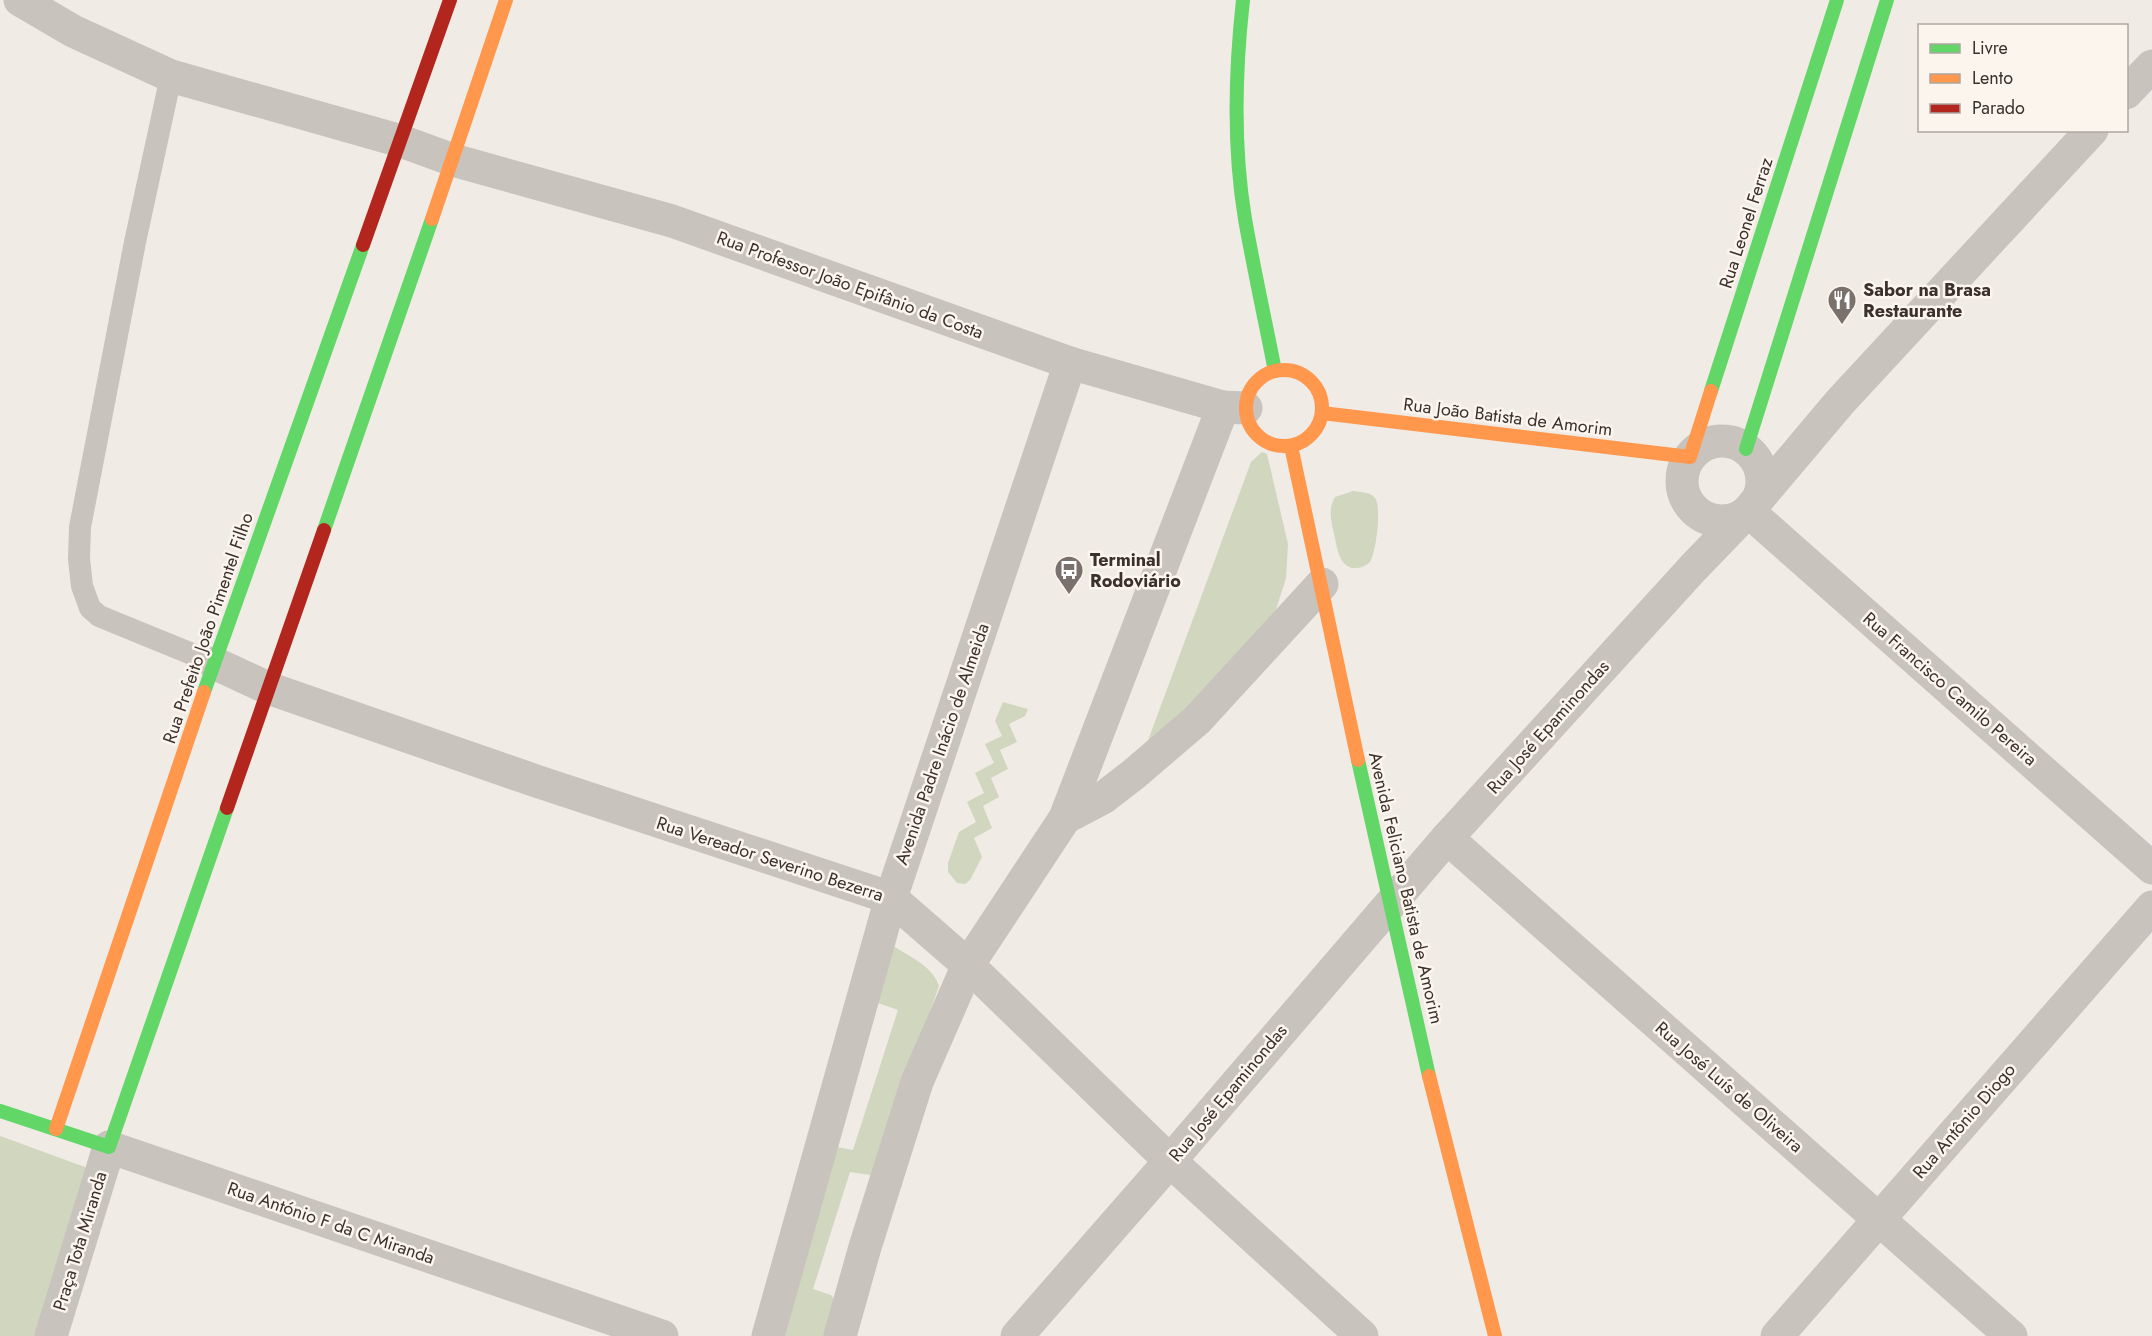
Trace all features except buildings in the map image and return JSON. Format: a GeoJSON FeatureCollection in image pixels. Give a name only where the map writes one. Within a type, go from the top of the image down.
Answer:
{"type":"FeatureCollection","features":[{"type":"Feature","properties":{"kind":"street"},"geometry":{"type":"LineString","coordinates":[[20,0],[73,30],[171,76],[401,141]]}},
{"type":"Feature","properties":{"kind":"street","name":"Rua Prefeito João Pimentel Filho"},"geometry":{"type":"LineString","coordinates":[[56,1129],[214,663],[450,0]]}},
{"type":"Feature","properties":{"kind":"street"},"geometry":{"type":"LineString","coordinates":[[109,1147],[453,160],[506,0]]}},
{"type":"Feature","properties":{"kind":"street"},"geometry":{"type":"LineString","coordinates":[[1243,0],[1237,53],[1238,152],[1245,217],[1275,371]]}},
{"type":"Feature","properties":{"kind":"street","name":"Rua Leonel Ferraz"},"geometry":{"type":"LineString","coordinates":[[1690,457],[1837,0]]}},
{"type":"Feature","properties":{"kind":"street"},"geometry":{"type":"LineString","coordinates":[[1746,449],[1887,0]]}},
{"type":"Feature","properties":{"kind":"street"},"geometry":{"type":"LineString","coordinates":[[2128,92],[2152,66]]}},
{"type":"Feature","properties":{"kind":"street","name":"Rua José Epaminondas"},"geometry":{"type":"LineString","coordinates":[[1017,1336],[1170,1161],[1389,903],[1693,568],[1748,511],[1840,402],[2090,132]]}},
{"type":"Feature","properties":{"kind":"street","name":"Rua Professor João Epifânio da Costa"},"geometry":{"type":"LineString","coordinates":[[401,141],[453,160],[672,221],[1070,363],[1235,407]]}},
{"type":"Feature","properties":{"kind":"street","name":"Avenida Padre Inácio de Almeida"},"geometry":{"type":"LineString","coordinates":[[768,1336],[891,898],[1070,363]]}},
{"type":"Feature","properties":{"kind":"street"},"geometry":{"type":"LineString","coordinates":[[840,1336],[865,1247],[917,1082],[968,965],[1065,818],[1235,407],[1248,396],[1254,384],[1263,376],[1275,371],[1287,370],[1299,372],[1310,379],[1318,389],[1322,401],[1322,413],[1319,425],[1312,435],[1291,446],[1280,446],[1259,438],[1247,419],[1235,407]]}},
{"type":"Feature","properties":{"kind":"street","name":"Rua João Batista de Amorim"},"geometry":{"type":"LineString","coordinates":[[1322,413],[1690,457]]}},
{"type":"Feature","properties":{"kind":"street"},"geometry":{"type":"LineString","coordinates":[[1723,441],[1746,449],[1760,468],[1762,479],[1761,491],[1748,511],[1737,518],[1724,521],[1711,520],[1699,514],[1690,506],[1684,494],[1682,481],[1684,468],[1690,457],[1699,448],[1723,441]]}},
{"type":"Feature","properties":{"kind":"street","name":"Avenida Feliciano Batista de Amorim"},"geometry":{"type":"LineString","coordinates":[[1291,446],[1389,903],[1470,1242],[1495,1336]]}},
{"type":"Feature","properties":{"kind":"street"},"geometry":{"type":"LineString","coordinates":[[1690,506],[1693,568]]}},
{"type":"Feature","properties":{"kind":"street","name":"Rua Francisco Camilo Pereira"},"geometry":{"type":"LineString","coordinates":[[1748,511],[2152,868]]}},
{"type":"Feature","properties":{"kind":"street"},"geometry":{"type":"LineString","coordinates":[[1065,818],[1103,798],[1197,720],[1322,584]]}},
{"type":"Feature","properties":{"kind":"street","name":"Rua Vereador Severino Bezerra"},"geometry":{"type":"LineString","coordinates":[[214,663],[268,688],[536,781],[891,898],[968,965],[1170,1161],[1362,1336]]}},
{"type":"Feature","properties":{"kind":"street","name":"Rua José Luís de Oliveira"},"geometry":{"type":"LineString","coordinates":[[1447,838],[2011,1336]]}},
{"type":"Feature","properties":{"kind":"street","name":"Rua Antônio Diogo"},"geometry":{"type":"LineString","coordinates":[[1777,1336],[2152,907]]}},
{"type":"Feature","properties":{"kind":"street","name":"Rua António F da C Miranda"},"geometry":{"type":"LineString","coordinates":[[0,1111],[662,1336]]}},
{"type":"Feature","properties":{"kind":"street","name":"Praça Tota Miranda"},"geometry":{"type":"LineString","coordinates":[[51,1336],[109,1147]]}},
{"type":"Feature","properties":{"kind":"lane"},"geometry":{"type":"LineString","coordinates":[[171,76],[102,410],[80,527],[79,559],[85,598],[90,608],[99,616],[214,663]]}},
{"type":"Feature","properties":{"kind":"green space"},"geometry":{"type":"Polygon","coordinates":[[[1262,452],[1267,454],[1288,544],[1286,578],[1274,616],[1259,644],[1146,746],[1251,462],[1262,452]]]}},
{"type":"Feature","properties":{"kind":"green space"},"geometry":{"type":"Polygon","coordinates":[[[1353,491],[1373,496],[1378,510],[1372,557],[1370,562],[1357,568],[1347,566],[1341,558],[1331,517],[1331,507],[1335,497],[1353,491]]]}},
{"type":"Feature","properties":{"kind":"green space"},"geometry":{"type":"Polygon","coordinates":[[[1003,702],[1028,709],[1025,716],[1009,724],[1017,742],[1000,750],[1008,769],[991,778],[999,797],[983,806],[992,828],[974,838],[982,857],[970,880],[965,884],[957,883],[948,872],[948,863],[959,832],[976,822],[967,802],[984,793],[975,773],[994,763],[985,744],[1002,736],[995,721],[1003,702]]]}},
{"type":"Feature","properties":{"kind":"green space"},"geometry":{"type":"Polygon","coordinates":[[[895,947],[932,973],[939,986],[874,1171],[870,1175],[850,1172],[813,1289],[831,1295],[834,1299],[825,1336],[772,1336],[836,1147],[853,1150],[898,1010],[878,1003],[888,949],[895,947]]]}},
{"type":"Feature","properties":{"kind":"green space"},"geometry":{"type":"Polygon","coordinates":[[[0,1136],[85,1167],[90,1174],[41,1336],[0,1336],[0,1136]]]}},
{"type":"Feature","properties":{"kind":"traffic: fast"},"geometry":{"type":"LineString","coordinates":[[1243,0],[1236,110],[1238,165],[1245,219],[1275,371]]}},
{"type":"Feature","properties":{"kind":"traffic: fast"},"geometry":{"type":"LineString","coordinates":[[1711,391],[1837,0]]}},
{"type":"Feature","properties":{"kind":"traffic: fast"},"geometry":{"type":"LineString","coordinates":[[1746,449],[1887,0]]}},
{"type":"Feature","properties":{"kind":"traffic: fast"},"geometry":{"type":"LineString","coordinates":[[324,530],[432,219]]}},
{"type":"Feature","properties":{"kind":"traffic: fast"},"geometry":{"type":"LineString","coordinates":[[204,692],[363,245]]}},
{"type":"Feature","properties":{"kind":"traffic: fast"},"geometry":{"type":"LineString","coordinates":[[1358,760],[1429,1076]]}},
{"type":"Feature","properties":{"kind":"traffic: fast"},"geometry":{"type":"LineString","coordinates":[[0,1111],[109,1147],[227,808]]}},
{"type":"Feature","properties":{"kind":"traffic: slow"},"geometry":{"type":"LineString","coordinates":[[432,219],[506,0]]}},
{"type":"Feature","properties":{"kind":"traffic: slow"},"geometry":{"type":"LineString","coordinates":[[1284,370],[1299,373],[1311,381],[1319,393],[1322,408],[1319,423],[1311,435],[1299,443],[1284,446],[1269,443],[1257,435],[1249,423],[1246,408],[1249,393],[1257,381],[1269,373],[1284,370]]}},
{"type":"Feature","properties":{"kind":"traffic: slow"},"geometry":{"type":"LineString","coordinates":[[1322,413],[1690,457],[1711,391]]}},
{"type":"Feature","properties":{"kind":"traffic: slow"},"geometry":{"type":"LineString","coordinates":[[1291,446],[1358,760]]}},
{"type":"Feature","properties":{"kind":"traffic: slow"},"geometry":{"type":"LineString","coordinates":[[56,1129],[204,692]]}},
{"type":"Feature","properties":{"kind":"traffic: slow"},"geometry":{"type":"LineString","coordinates":[[1429,1076],[1495,1336]]}},
{"type":"Feature","properties":{"kind":"traffic: jam"},"geometry":{"type":"LineString","coordinates":[[363,245],[450,0]]}},
{"type":"Feature","properties":{"kind":"traffic: jam"},"geometry":{"type":"LineString","coordinates":[[227,808],[324,530]]}},
{"type":"Feature","properties":{"kind":"place","name":"Sabor na Brasa Restaurante"},"geometry":{"type":"Point","coordinates":[1842,326]}},
{"type":"Feature","properties":{"kind":"place","name":"Terminal Rodoviário"},"geometry":{"type":"Point","coordinates":[1069,596]}}]}
